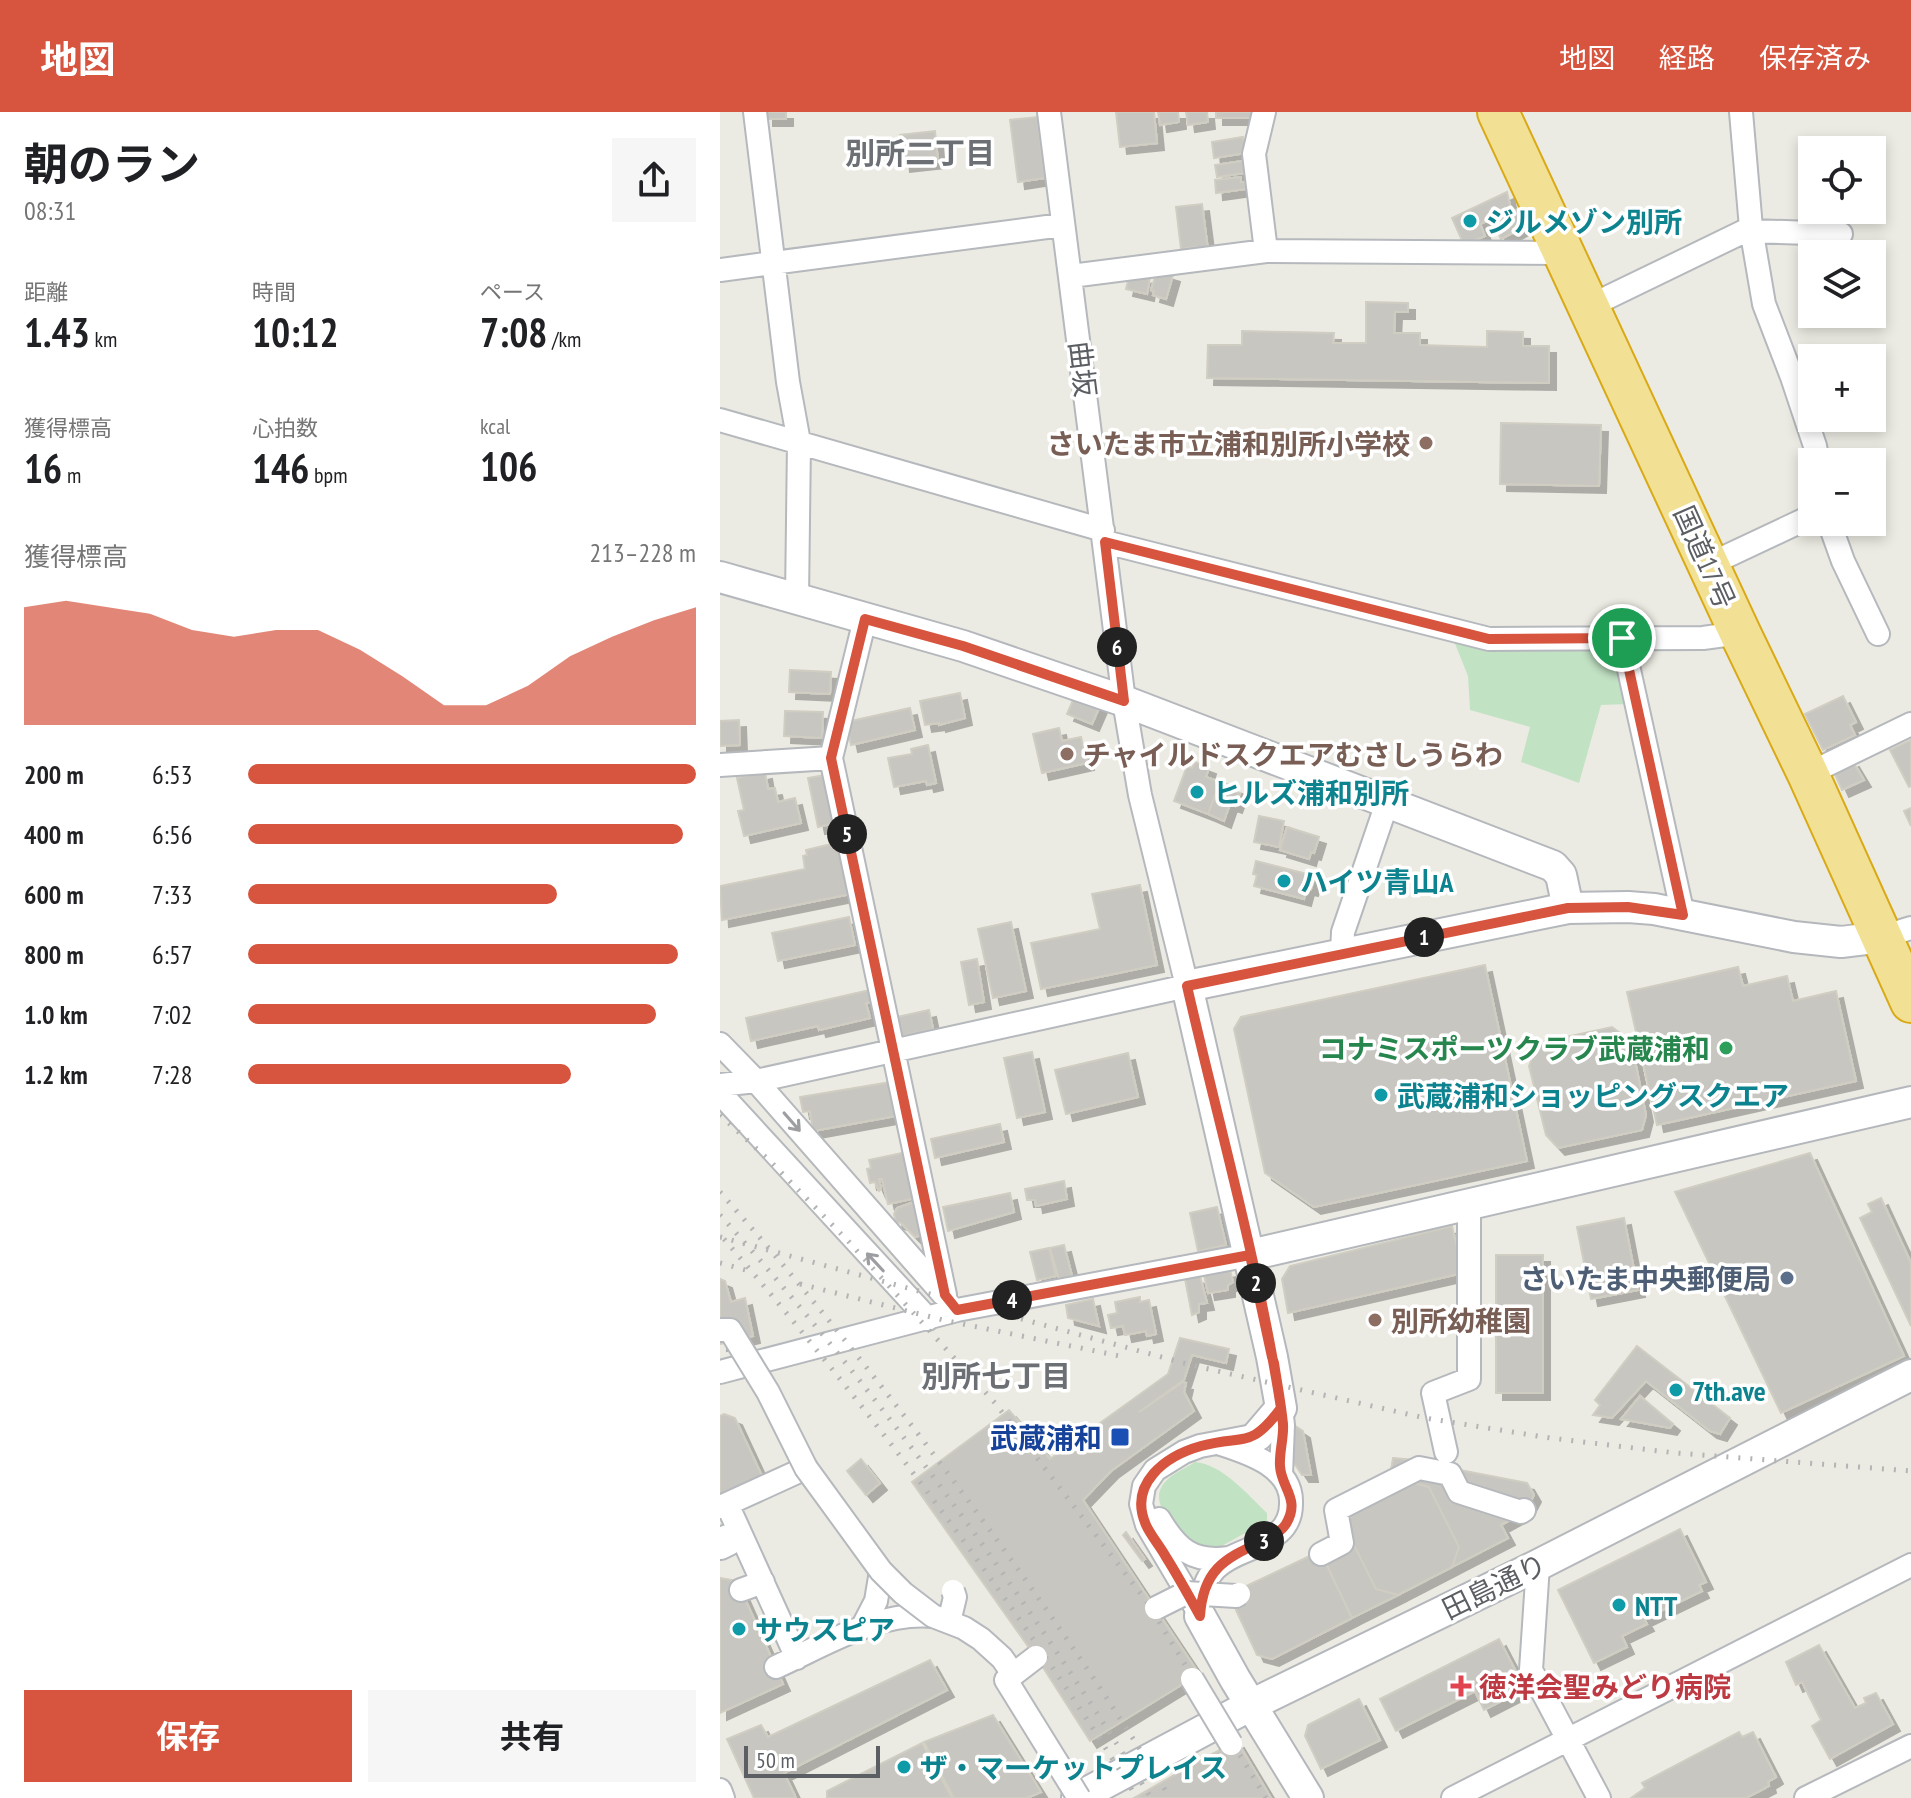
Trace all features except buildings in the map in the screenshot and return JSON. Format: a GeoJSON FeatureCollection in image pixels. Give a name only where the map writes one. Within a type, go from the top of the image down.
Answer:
{"type":"FeatureCollection","features":[{"type":"Feature","properties":{"kind":"highway","name":"国道17号"},"geometry":{"type":"LineString","coordinates":[[1498,112],[1808,774],[1896,932],[1911,1002]]}},
{"type":"Feature","properties":{"kind":"street"},"geometry":{"type":"LineString","coordinates":[[755,112],[788,382],[799,442],[797,599]]}},
{"type":"Feature","properties":{"kind":"street","name":"曲坂"},"geometry":{"type":"LineString","coordinates":[[1049,112],[1124,701],[1143,809],[1187,986]]}},
{"type":"Feature","properties":{"kind":"street"},"geometry":{"type":"LineString","coordinates":[[1264,112],[1254,154],[1266,251]]}},
{"type":"Feature","properties":{"kind":"street"},"geometry":{"type":"LineString","coordinates":[[1741,112],[1751,229],[1764,304],[1814,448]]}},
{"type":"Feature","properties":{"kind":"street"},"geometry":{"type":"LineString","coordinates":[[720,270],[1062,225]]}},
{"type":"Feature","properties":{"kind":"street"},"geometry":{"type":"LineString","coordinates":[[1590,306],[1751,229],[1841,234]]}},
{"type":"Feature","properties":{"kind":"street"},"geometry":{"type":"LineString","coordinates":[[1071,276],[1266,251],[1562,253]]}},
{"type":"Feature","properties":{"kind":"street"},"geometry":{"type":"LineString","coordinates":[[720,420],[1104,536],[1489,639],[1703,638],[1740,633]]}},
{"type":"Feature","properties":{"kind":"street"},"geometry":{"type":"LineString","coordinates":[[1708,565],[1798,523]]}},
{"type":"Feature","properties":{"kind":"street"},"geometry":{"type":"LineString","coordinates":[[1834,536],[1878,634]]}},
{"type":"Feature","properties":{"kind":"street"},"geometry":{"type":"LineString","coordinates":[[720,577],[963,646],[1124,701],[1553,866],[1561,875],[1568,908]]}},
{"type":"Feature","properties":{"kind":"street"},"geometry":{"type":"LineString","coordinates":[[865,619],[831,758],[951,1303]]}},
{"type":"Feature","properties":{"kind":"street"},"geometry":{"type":"LineString","coordinates":[[1622,638],[1683,915]]}},
{"type":"Feature","properties":{"kind":"street"},"geometry":{"type":"LineString","coordinates":[[1808,774],[1911,724]]}},
{"type":"Feature","properties":{"kind":"street"},"geometry":{"type":"LineString","coordinates":[[720,765],[831,758]]}},
{"type":"Feature","properties":{"kind":"street"},"geometry":{"type":"LineString","coordinates":[[1342,953],[1343,932],[1387,803]]}},
{"type":"Feature","properties":{"kind":"street"},"geometry":{"type":"LineString","coordinates":[[720,1085],[756,1081],[1187,986],[1568,908],[1628,907],[1794,937],[1841,942],[1896,932]]}},
{"type":"Feature","properties":{"kind":"street"},"geometry":{"type":"LineString","coordinates":[[1187,986],[1274,1363],[1283,1425],[1281,1475],[1291,1499],[1287,1523],[1272,1537],[1229,1558],[1212,1573],[1201,1599],[1228,1596]]}},
{"type":"Feature","properties":{"kind":"street"},"geometry":{"type":"LineString","coordinates":[[720,1044],[951,1303]]}},
{"type":"Feature","properties":{"kind":"street"},"geometry":{"type":"LineString","coordinates":[[720,1093],[928,1319]]}},
{"type":"Feature","properties":{"kind":"street"},"geometry":{"type":"LineString","coordinates":[[720,1372],[928,1319],[951,1303],[1250,1255],[1911,1102]]}},
{"type":"Feature","properties":{"kind":"street"},"geometry":{"type":"LineString","coordinates":[[1469,1204],[1469,1379],[1433,1393],[1436,1462],[1450,1474],[1459,1492],[1521,1512],[1524,1510]]}},
{"type":"Feature","properties":{"kind":"street"},"geometry":{"type":"LineString","coordinates":[[720,1330],[730,1330],[739,1342],[806,1468],[881,1571],[903,1593],[981,1639],[1002,1658],[1013,1674]]}},
{"type":"Feature","properties":{"kind":"street","name":"田島通り"},"geometry":{"type":"LineString","coordinates":[[1080,1797],[1251,1705],[1538,1565],[1911,1375]]}},
{"type":"Feature","properties":{"kind":"street"},"geometry":{"type":"LineString","coordinates":[[1281,1408],[1258,1435],[1192,1449],[1155,1470],[1143,1489],[1141,1504],[1147,1525],[1228,1596],[1251,1705],[1308,1798]]}},
{"type":"Feature","properties":{"kind":"street"},"geometry":{"type":"LineString","coordinates":[[1216,1443],[1257,1457],[1281,1475]]}},
{"type":"Feature","properties":{"kind":"street"},"geometry":{"type":"LineString","coordinates":[[1321,1554],[1342,1543],[1336,1510],[1436,1462]]}},
{"type":"Feature","properties":{"kind":"street"},"geometry":{"type":"LineString","coordinates":[[806,1468],[724,1505],[763,1582],[787,1662],[862,1628],[901,1616],[943,1619],[983,1639],[1000,1659],[1080,1797]]}},
{"type":"Feature","properties":{"kind":"street"},"geometry":{"type":"LineString","coordinates":[[1143,1489],[1168,1534],[1185,1552],[1203,1559],[1229,1558]]}},
{"type":"Feature","properties":{"kind":"street"},"geometry":{"type":"LineString","coordinates":[[1538,1565],[1531,1670],[1599,1798]]}},
{"type":"Feature","properties":{"kind":"street"},"geometry":{"type":"LineString","coordinates":[[1453,1798],[1911,1565]]}},
{"type":"Feature","properties":{"kind":"street"},"geometry":{"type":"LineString","coordinates":[[862,1628],[873,1612],[881,1571]]}},
{"type":"Feature","properties":{"kind":"street"},"geometry":{"type":"LineString","coordinates":[[741,1590],[763,1582]]}},
{"type":"Feature","properties":{"kind":"street"},"geometry":{"type":"LineString","coordinates":[[943,1619],[955,1597],[953,1591]]}},
{"type":"Feature","properties":{"kind":"street"},"geometry":{"type":"LineString","coordinates":[[1156,1608],[1186,1593],[1228,1596]]}},
{"type":"Feature","properties":{"kind":"street"},"geometry":{"type":"LineString","coordinates":[[1036,1657],[1006,1680],[1080,1797]]}},
{"type":"Feature","properties":{"kind":"street"},"geometry":{"type":"LineString","coordinates":[[1190,1684],[1231,1744]]}},
{"type":"Feature","properties":{"kind":"street"},"geometry":{"type":"LineString","coordinates":[[1806,1798],[1911,1746]]}},
{"type":"Feature","properties":{"kind":"street"},"geometry":{"type":"LineString","coordinates":[[720,1790],[723,1798]]}},
{"type":"Feature","properties":{"kind":"green space"},"geometry":{"type":"Polygon","coordinates":[[[1452,636],[1616,646],[1629,704],[1601,705],[1579,783],[1521,762],[1530,727],[1470,710],[1468,676],[1452,636]]]}},
{"type":"Feature","properties":{"kind":"green space"},"geometry":{"type":"Polygon","coordinates":[[[1195,1462],[1215,1468],[1234,1482],[1267,1513],[1267,1521],[1218,1548],[1195,1547],[1166,1516],[1159,1497],[1168,1479],[1195,1462]]]}},
{"type":"Feature","properties":{"kind":"railway"},"geometry":{"type":"LineString","coordinates":[[720,1115],[849,1242],[995,1403],[1147,1602],[1266,1798]]}},
{"type":"Feature","properties":{"kind":"railway"},"geometry":{"type":"LineString","coordinates":[[720,1192],[830,1322],[968,1501],[1089,1671],[1170,1798]]}},
{"type":"Feature","properties":{"kind":"railway"},"geometry":{"type":"LineString","coordinates":[[720,1215],[838,1353],[948,1497],[1052,1646],[1151,1798]]}},
{"type":"Feature","properties":{"kind":"railway"},"geometry":{"type":"LineString","coordinates":[[720,1237],[1191,1365],[1425,1418],[1550,1438],[1676,1453],[1911,1471]]}},
{"type":"Feature","properties":{"kind":"railway"},"geometry":{"type":"LineString","coordinates":[[724,1239],[835,1373],[941,1510],[1042,1652],[1137,1798]]}},
{"type":"Feature","properties":{"kind":"railway"},"geometry":{"type":"LineString","coordinates":[[720,1263],[753,1272]]}},
{"type":"Feature","properties":{"kind":"railway"},"geometry":{"type":"LineString","coordinates":[[800,1284],[943,1320],[1120,1356]]}},
{"type":"Feature","properties":{"kind":"place","name":"ジルメゾン別所"},"geometry":{"type":"Point","coordinates":[1470,221]}},
{"type":"Feature","properties":{"kind":"place","name":"さいたま市立浦和別所小学校"},"geometry":{"type":"Point","coordinates":[1426,443]}},
{"type":"Feature","properties":{"kind":"place","name":"チャイルドスクエアむさしうらわ"},"geometry":{"type":"Point","coordinates":[1067,754]}},
{"type":"Feature","properties":{"kind":"place","name":"ヒルズ浦和別所"},"geometry":{"type":"Point","coordinates":[1197,792]}},
{"type":"Feature","properties":{"kind":"place","name":"ハイツ青山A"},"geometry":{"type":"Point","coordinates":[1284,881]}},
{"type":"Feature","properties":{"kind":"place","name":"コナミスポーツクラブ武蔵浦和"},"geometry":{"type":"Point","coordinates":[1726,1048]}},
{"type":"Feature","properties":{"kind":"place","name":"武蔵浦和ショッピングスクエア"},"geometry":{"type":"Point","coordinates":[1381,1095]}},
{"type":"Feature","properties":{"kind":"place","name":"さいたま中央郵便局"},"geometry":{"type":"Point","coordinates":[1787,1278]}},
{"type":"Feature","properties":{"kind":"place","name":"別所幼稚園"},"geometry":{"type":"Point","coordinates":[1375,1320]}},
{"type":"Feature","properties":{"kind":"place","name":"7th.ave"},"geometry":{"type":"Point","coordinates":[1676,1390]}},
{"type":"Feature","properties":{"kind":"place","name":"武蔵浦和"},"geometry":{"type":"Point","coordinates":[1120,1437]}},
{"type":"Feature","properties":{"kind":"place","name":"NTT"},"geometry":{"type":"Point","coordinates":[1619,1605]}},
{"type":"Feature","properties":{"kind":"place","name":"サウスピア"},"geometry":{"type":"Point","coordinates":[739,1629]}},
{"type":"Feature","properties":{"kind":"place","name":"徳洋会聖みどり病院"},"geometry":{"type":"Point","coordinates":[1461,1686]}},
{"type":"Feature","properties":{"kind":"place","name":"ザ・マーケットプレイス"},"geometry":{"type":"Point","coordinates":[904,1767]}},
{"type":"Feature","properties":{"kind":"district","name":"別所二丁目"},"geometry":{"type":"Point","coordinates":[920,152]}},
{"type":"Feature","properties":{"kind":"district","name":"別所七丁目"},"geometry":{"type":"Point","coordinates":[996,1375]}},
{"type":"Feature","properties":{"kind":"route"},"geometry":{"type":"LineString","coordinates":[[1622,638],[1489,639],[1105,542],[1124,701],[963,646],[865,619],[831,758],[945,1295],[957,1310],[1250,1255],[1274,1363],[1281,1408],[1283,1425],[1280,1468],[1289,1488],[1291,1507],[1287,1523],[1281,1531],[1235,1554],[1212,1573],[1201,1599],[1200,1616],[1147,1525],[1141,1504],[1144,1486],[1155,1470],[1184,1452],[1200,1446],[1255,1437],[1281,1408],[1250,1255],[1187,986],[1568,908],[1628,907],[1683,915],[1622,638]]}}]}
